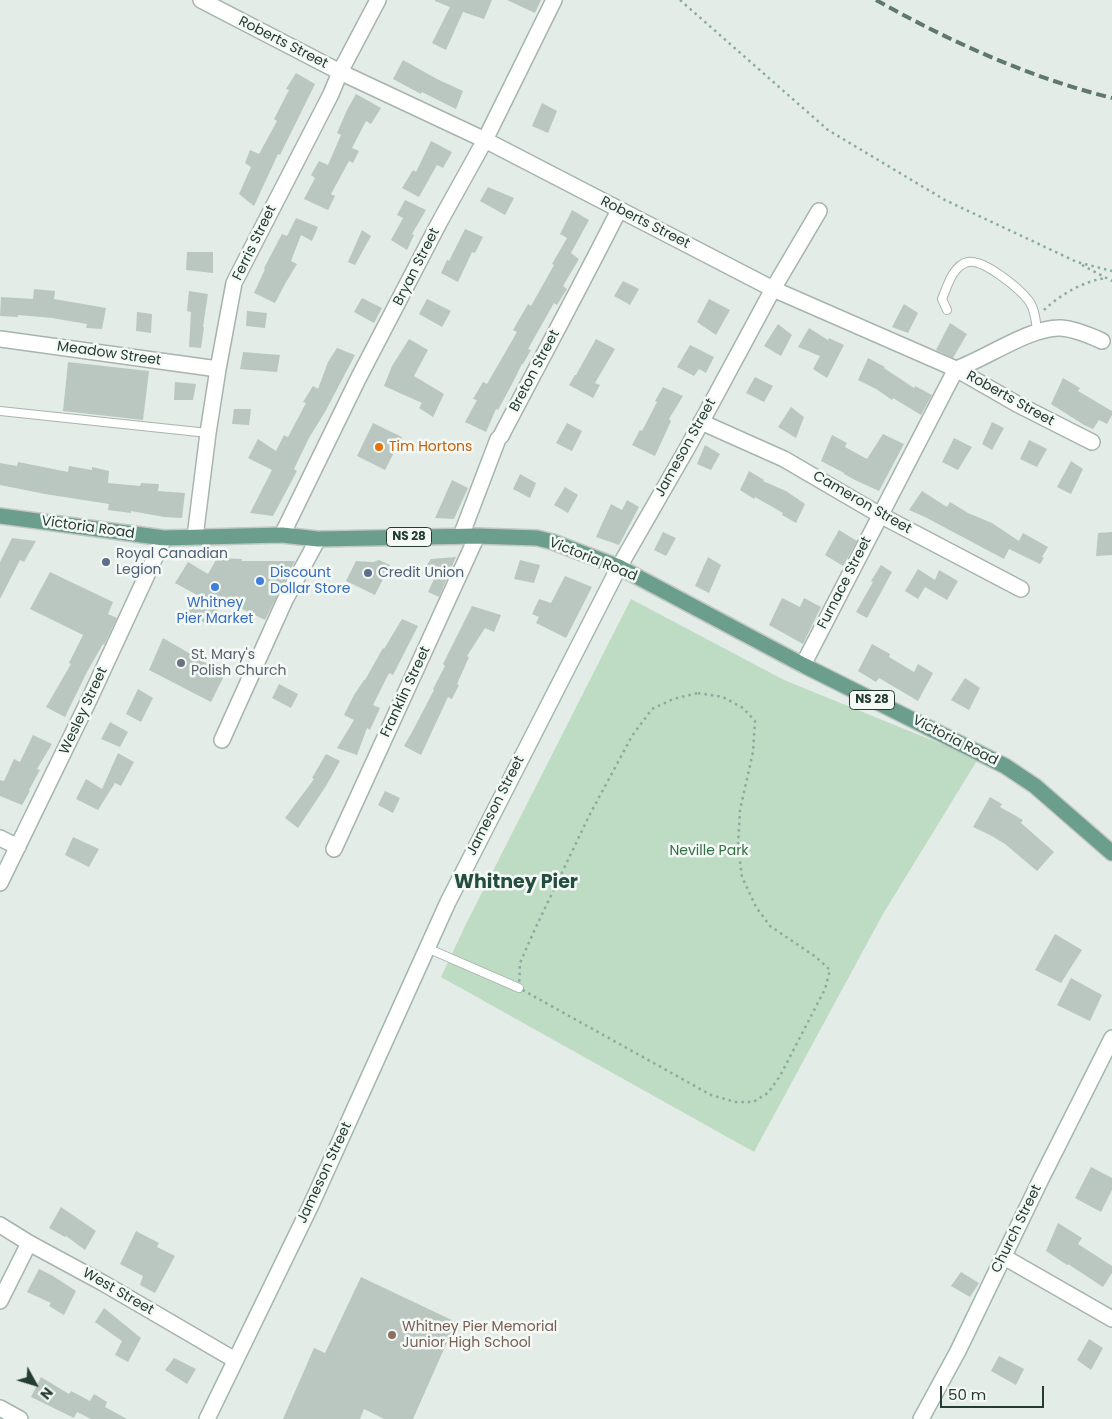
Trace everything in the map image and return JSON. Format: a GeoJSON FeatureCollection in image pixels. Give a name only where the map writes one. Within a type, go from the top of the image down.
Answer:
{"type":"FeatureCollection","features":[{"type":"Feature","properties":{"kind":"main road","name":"Victoria Road"},"geometry":{"type":"LineString","coordinates":[[0,516],[164,538],[282,534],[318,539],[477,536],[537,538],[553,542],[619,567],[803,665],[1005,766],[1035,786],[1112,853]]}},
{"type":"Feature","properties":{"kind":"street","name":"Roberts Street"},"geometry":{"type":"LineString","coordinates":[[201,0],[340,72],[485,140],[773,289],[956,369],[1017,404],[1092,442]]}},
{"type":"Feature","properties":{"kind":"street","name":"Ferris Street"},"geometry":{"type":"LineString","coordinates":[[195,537],[208,433],[234,283],[378,0]]}},
{"type":"Feature","properties":{"kind":"street","name":"Bryan Street"},"geometry":{"type":"LineString","coordinates":[[282,534],[359,377],[439,223],[485,140],[554,0]]}},
{"type":"Feature","properties":{"kind":"street","name":"Breton Street"},"geometry":{"type":"LineString","coordinates":[[461,536],[498,439],[586,276],[619,210]]}},
{"type":"Feature","properties":{"kind":"street","name":"Jameson Street"},"geometry":{"type":"LineString","coordinates":[[207,1419],[311,1205],[461,876],[619,567],[773,289],[819,211]]}},
{"type":"Feature","properties":{"kind":"street"},"geometry":{"type":"LineString","coordinates":[[956,369],[973,363],[1036,324],[1082,332],[1102,341]]}},
{"type":"Feature","properties":{"kind":"street","name":"Meadow Street"},"geometry":{"type":"LineString","coordinates":[[0,339],[218,369]]}},
{"type":"Feature","properties":{"kind":"street","name":"Furnace Street"},"geometry":{"type":"LineString","coordinates":[[803,665],[956,369]]}},
{"type":"Feature","properties":{"kind":"street","name":"Cameron Street"},"geometry":{"type":"LineString","coordinates":[[701,422],[784,458],[880,515],[1021,589]]}},
{"type":"Feature","properties":{"kind":"street","name":"Franklin Street"},"geometry":{"type":"LineString","coordinates":[[334,849],[477,536]]}},
{"type":"Feature","properties":{"kind":"street","name":"Wesley Street"},"geometry":{"type":"LineString","coordinates":[[0,883],[90,700],[164,538]]}},
{"type":"Feature","properties":{"kind":"street"},"geometry":{"type":"LineString","coordinates":[[222,740],[285,600],[318,539]]}},
{"type":"Feature","properties":{"kind":"street"},"geometry":{"type":"LineString","coordinates":[[0,838],[18,847]]}},
{"type":"Feature","properties":{"kind":"street","name":"Church Street"},"geometry":{"type":"LineString","coordinates":[[921,1419],[958,1351],[1112,1038]]}},
{"type":"Feature","properties":{"kind":"street","name":"West Street"},"geometry":{"type":"LineString","coordinates":[[0,1225],[235,1360]]}},
{"type":"Feature","properties":{"kind":"street"},"geometry":{"type":"LineString","coordinates":[[0,1301],[29,1243]]}},
{"type":"Feature","properties":{"kind":"street"},"geometry":{"type":"LineString","coordinates":[[1004,1257],[1112,1319]]}},
{"type":"Feature","properties":{"kind":"street"},"geometry":{"type":"LineString","coordinates":[[0,1408],[20,1419]]}},
{"type":"Feature","properties":{"kind":"lane"},"geometry":{"type":"LineString","coordinates":[[947,310],[942,299],[948,283],[956,270],[968,262],[979,263],[1005,280],[1030,302],[1036,324]]}},
{"type":"Feature","properties":{"kind":"lane"},"geometry":{"type":"LineString","coordinates":[[0,411],[208,433]]}},
{"type":"Feature","properties":{"kind":"lane"},"geometry":{"type":"LineString","coordinates":[[427,948],[519,988]]}},
{"type":"Feature","properties":{"kind":"path"},"geometry":{"type":"LineString","coordinates":[[680,0],[828,130],[945,200],[1077,262],[1112,281]]}},
{"type":"Feature","properties":{"kind":"path"},"geometry":{"type":"LineString","coordinates":[[1077,262],[1112,271]]}},
{"type":"Feature","properties":{"kind":"path"},"geometry":{"type":"LineString","coordinates":[[1036,324],[1050,304],[1071,290],[1092,280],[1106,278]]}},
{"type":"Feature","properties":{"kind":"path"},"geometry":{"type":"LineString","coordinates":[[698,693],[723,697],[743,708],[755,721],[754,752],[740,810],[738,847],[742,877],[756,907],[770,926],[816,957],[830,970],[825,989],[780,1076],[768,1093],[753,1102],[736,1102],[711,1095],[519,988],[520,963],[543,911],[589,816],[628,744],[652,709],[673,699],[698,693]]}},
{"type":"Feature","properties":{"kind":"green space","name":"Neville Park"},"geometry":{"type":"Polygon","coordinates":[[[631,599],[784,680],[978,759],[883,914],[754,1152],[441,977],[631,599]]]}},
{"type":"Feature","properties":{"kind":"building"},"geometry":{"type":"Polygon","coordinates":[[[435,0],[492,0],[484,19],[463,12],[446,50],[432,43],[450,7],[435,0]]]}},
{"type":"Feature","properties":{"kind":"building"},"geometry":{"type":"Polygon","coordinates":[[[507,0],[541,0],[535,13],[507,0]]]}},
{"type":"Feature","properties":{"kind":"building"},"geometry":{"type":"Polygon","coordinates":[[[403,60],[463,91],[456,109],[422,92],[421,94],[393,79],[403,60]]]}},
{"type":"Feature","properties":{"kind":"building"},"geometry":{"type":"Polygon","coordinates":[[[296,73],[315,84],[280,155],[278,154],[254,206],[239,194],[251,167],[245,163],[250,150],[259,154],[277,121],[274,119],[289,90],[286,89],[296,73]]]}},
{"type":"Feature","properties":{"kind":"building"},"geometry":{"type":"Polygon","coordinates":[[[356,94],[381,108],[371,124],[366,121],[352,148],[359,151],[353,163],[349,161],[331,194],[335,196],[328,210],[304,199],[315,178],[311,175],[319,161],[328,165],[341,135],[337,133],[356,94]]]}},
{"type":"Feature","properties":{"kind":"building"},"geometry":{"type":"Polygon","coordinates":[[[542,103],[557,111],[548,133],[532,126],[542,103]]]}},
{"type":"Feature","properties":{"kind":"building"},"geometry":{"type":"Polygon","coordinates":[[[431,141],[452,152],[443,168],[437,165],[419,197],[402,188],[413,170],[416,172],[431,141]]]}},
{"type":"Feature","properties":{"kind":"building"},"geometry":{"type":"Polygon","coordinates":[[[488,187],[514,198],[505,215],[480,201],[488,187]]]}},
{"type":"Feature","properties":{"kind":"building"},"geometry":{"type":"Polygon","coordinates":[[[405,200],[426,210],[412,234],[414,235],[407,250],[391,240],[403,218],[397,215],[405,200]]]}},
{"type":"Feature","properties":{"kind":"building"},"geometry":{"type":"Polygon","coordinates":[[[572,210],[589,220],[571,253],[579,259],[563,286],[567,289],[557,305],[554,303],[528,349],[531,350],[498,410],[496,409],[486,432],[465,422],[477,400],[473,399],[483,382],[487,384],[517,332],[513,330],[528,304],[531,306],[554,265],[552,264],[567,238],[560,234],[572,210]]]}},
{"type":"Feature","properties":{"kind":"building"},"geometry":{"type":"Polygon","coordinates":[[[296,218],[318,227],[312,241],[301,235],[291,261],[297,264],[275,303],[254,293],[264,268],[282,234],[287,236],[296,218]]]}},
{"type":"Feature","properties":{"kind":"building"},"geometry":{"type":"Polygon","coordinates":[[[465,229],[483,237],[475,253],[472,252],[458,282],[441,273],[465,229]]]}},
{"type":"Feature","properties":{"kind":"building"},"geometry":{"type":"Polygon","coordinates":[[[362,230],[371,236],[355,265],[348,262],[362,230]]]}},
{"type":"Feature","properties":{"kind":"building"},"geometry":{"type":"Polygon","coordinates":[[[187,252],[213,252],[213,273],[186,270],[187,252]]]}},
{"type":"Feature","properties":{"kind":"building"},"geometry":{"type":"Polygon","coordinates":[[[623,281],[639,289],[630,305],[614,296],[623,281]]]}},
{"type":"Feature","properties":{"kind":"building"},"geometry":{"type":"Polygon","coordinates":[[[34,289],[55,291],[54,299],[106,308],[102,329],[86,328],[87,324],[52,318],[18,315],[18,317],[0,316],[1,297],[33,299],[34,289]]]}},
{"type":"Feature","properties":{"kind":"building"},"geometry":{"type":"Polygon","coordinates":[[[189,291],[208,294],[201,348],[189,347],[191,312],[187,311],[189,291]]]}},
{"type":"Feature","properties":{"kind":"building"},"geometry":{"type":"Polygon","coordinates":[[[362,298],[382,308],[374,323],[354,312],[362,298]]]}},
{"type":"Feature","properties":{"kind":"building"},"geometry":{"type":"Polygon","coordinates":[[[427,299],[451,311],[442,327],[419,314],[427,299]]]}},
{"type":"Feature","properties":{"kind":"building"},"geometry":{"type":"Polygon","coordinates":[[[709,299],[730,310],[716,335],[697,322],[709,299]]]}},
{"type":"Feature","properties":{"kind":"building"},"geometry":{"type":"Polygon","coordinates":[[[904,304],[918,313],[908,333],[892,327],[904,304]]]}},
{"type":"Feature","properties":{"kind":"building"},"geometry":{"type":"Polygon","coordinates":[[[247,311],[267,313],[265,328],[246,326],[247,311]]]}},
{"type":"Feature","properties":{"kind":"building"},"geometry":{"type":"Polygon","coordinates":[[[137,312],[152,314],[151,333],[136,331],[137,312]]]}},
{"type":"Feature","properties":{"kind":"building"},"geometry":{"type":"Polygon","coordinates":[[[950,323],[967,334],[953,358],[936,350],[950,323]]]}},
{"type":"Feature","properties":{"kind":"building"},"geometry":{"type":"Polygon","coordinates":[[[778,324],[792,335],[781,356],[764,346],[778,324]]]}},
{"type":"Feature","properties":{"kind":"building"},"geometry":{"type":"Polygon","coordinates":[[[809,328],[828,340],[829,338],[844,345],[827,378],[813,369],[820,356],[798,347],[809,328]]]}},
{"type":"Feature","properties":{"kind":"building"},"geometry":{"type":"Polygon","coordinates":[[[409,339],[428,350],[414,376],[444,394],[433,417],[419,408],[422,403],[384,386],[392,366],[409,339]]]}},
{"type":"Feature","properties":{"kind":"building"},"geometry":{"type":"Polygon","coordinates":[[[596,339],[615,349],[595,383],[600,385],[593,398],[569,385],[596,339]]]}},
{"type":"Feature","properties":{"kind":"building"},"geometry":{"type":"Polygon","coordinates":[[[690,345],[714,357],[706,373],[699,369],[694,376],[677,367],[690,345]]]}},
{"type":"Feature","properties":{"kind":"building"},"geometry":{"type":"Polygon","coordinates":[[[337,348],[355,355],[309,438],[294,469],[297,471],[273,516],[250,513],[272,470],[248,458],[258,439],[276,451],[284,435],[288,437],[306,403],[303,402],[313,386],[318,389],[328,362],[337,348]]]}},
{"type":"Feature","properties":{"kind":"building"},"geometry":{"type":"Polygon","coordinates":[[[243,352],[280,355],[277,372],[240,369],[243,352]]]}},
{"type":"Feature","properties":{"kind":"building"},"geometry":{"type":"Polygon","coordinates":[[[868,358],[885,367],[914,388],[915,386],[932,395],[921,415],[858,380],[868,358]]]}},
{"type":"Feature","properties":{"kind":"building"},"geometry":{"type":"Polygon","coordinates":[[[68,362],[149,371],[143,420],[63,411],[68,362]]]}},
{"type":"Feature","properties":{"kind":"building"},"geometry":{"type":"Polygon","coordinates":[[[755,377],[773,386],[764,402],[746,393],[755,377]]]}},
{"type":"Feature","properties":{"kind":"building"},"geometry":{"type":"Polygon","coordinates":[[[1063,378],[1080,388],[1078,391],[1112,411],[1107,424],[1099,420],[1093,429],[1051,404],[1063,378]]]}},
{"type":"Feature","properties":{"kind":"building"},"geometry":{"type":"Polygon","coordinates":[[[175,382],[196,384],[193,400],[174,400],[175,382]]]}},
{"type":"Feature","properties":{"kind":"building"},"geometry":{"type":"Polygon","coordinates":[[[663,387],[683,396],[669,419],[671,421],[655,456],[632,445],[640,430],[642,431],[663,387]]]}},
{"type":"Feature","properties":{"kind":"building"},"geometry":{"type":"Polygon","coordinates":[[[791,407],[804,417],[796,438],[778,427],[791,407]]]}},
{"type":"Feature","properties":{"kind":"building"},"geometry":{"type":"Polygon","coordinates":[[[234,409],[251,409],[249,425],[232,424],[234,409]]]}},
{"type":"Feature","properties":{"kind":"building"},"geometry":{"type":"Polygon","coordinates":[[[992,422],[1004,428],[992,450],[982,444],[992,422]]]}},
{"type":"Feature","properties":{"kind":"building","name":"Tim Hortons"},"geometry":{"type":"Polygon","coordinates":[[[373,423],[402,437],[385,470],[357,456],[373,423]]]}},
{"type":"Feature","properties":{"kind":"building"},"geometry":{"type":"Polygon","coordinates":[[[567,423],[582,431],[572,451],[556,443],[567,423]]]}},
{"type":"Feature","properties":{"kind":"building"},"geometry":{"type":"Polygon","coordinates":[[[883,434],[904,444],[879,491],[821,461],[832,435],[847,443],[845,447],[867,459],[883,434]]]}},
{"type":"Feature","properties":{"kind":"building"},"geometry":{"type":"Polygon","coordinates":[[[954,438],[972,447],[958,470],[942,462],[954,438]]]}},
{"type":"Feature","properties":{"kind":"building"},"geometry":{"type":"Polygon","coordinates":[[[1029,440],[1047,449],[1037,467],[1020,459],[1029,440]]]}},
{"type":"Feature","properties":{"kind":"building"},"geometry":{"type":"Polygon","coordinates":[[[705,445],[720,454],[711,470],[697,464],[705,445]]]}},
{"type":"Feature","properties":{"kind":"building"},"geometry":{"type":"Polygon","coordinates":[[[1071,461],[1083,469],[1071,494],[1057,487],[1071,461]]]}},
{"type":"Feature","properties":{"kind":"building"},"geometry":{"type":"Polygon","coordinates":[[[18,462],[68,472],[69,466],[92,470],[92,467],[109,471],[108,483],[140,486],[141,483],[159,484],[158,491],[185,493],[182,518],[108,510],[109,504],[0,485],[0,463],[17,466],[18,462]]]}},
{"type":"Feature","properties":{"kind":"building"},"geometry":{"type":"Polygon","coordinates":[[[749,471],[763,481],[786,491],[805,504],[796,523],[782,515],[783,513],[740,490],[749,471]]]}},
{"type":"Feature","properties":{"kind":"building"},"geometry":{"type":"Polygon","coordinates":[[[520,474],[536,483],[530,498],[513,489],[520,474]]]}},
{"type":"Feature","properties":{"kind":"building"},"geometry":{"type":"Polygon","coordinates":[[[452,480],[468,488],[454,519],[435,518],[452,480]]]}},
{"type":"Feature","properties":{"kind":"building"},"geometry":{"type":"Polygon","coordinates":[[[565,487],[578,495],[568,513],[554,505],[565,487]]]}},
{"type":"Feature","properties":{"kind":"building"},"geometry":{"type":"Polygon","coordinates":[[[922,491],[947,507],[950,502],[968,513],[992,523],[1019,541],[1023,533],[1048,547],[1042,557],[1044,558],[1040,564],[1009,549],[1004,559],[909,510],[922,491]]]}},
{"type":"Feature","properties":{"kind":"building"},"geometry":{"type":"Polygon","coordinates":[[[627,500],[639,507],[619,545],[596,537],[611,504],[622,510],[627,500]]]}},
{"type":"Feature","properties":{"kind":"building"},"geometry":{"type":"Polygon","coordinates":[[[839,530],[857,541],[843,566],[825,555],[839,530]]]}},
{"type":"Feature","properties":{"kind":"building"},"geometry":{"type":"Polygon","coordinates":[[[663,532],[676,538],[666,556],[654,550],[663,532]]]}},
{"type":"Feature","properties":{"kind":"building"},"geometry":{"type":"Polygon","coordinates":[[[1112,532],[1112,555],[1096,556],[1098,533],[1112,532]]]}},
{"type":"Feature","properties":{"kind":"building"},"geometry":{"type":"Polygon","coordinates":[[[12,538],[36,541],[24,562],[20,560],[0,599],[0,562],[12,538]]]}},
{"type":"Feature","properties":{"kind":"building"},"geometry":{"type":"Polygon","coordinates":[[[456,557],[439,597],[428,592],[435,577],[422,572],[431,559],[456,557]]]}},
{"type":"Feature","properties":{"kind":"building"},"geometry":{"type":"Polygon","coordinates":[[[708,557],[721,565],[709,593],[695,586],[708,557]]]}},
{"type":"Feature","properties":{"kind":"building"},"geometry":{"type":"Polygon","coordinates":[[[217,558],[242,559],[242,561],[295,561],[265,620],[223,600],[211,626],[187,614],[197,595],[175,583],[188,562],[208,574],[217,558]]]}},
{"type":"Feature","properties":{"kind":"building","name":"Credit Union"},"geometry":{"type":"Polygon","coordinates":[[[379,560],[390,565],[375,595],[346,581],[356,561],[373,562],[379,560]]]}},
{"type":"Feature","properties":{"kind":"building"},"geometry":{"type":"Polygon","coordinates":[[[520,560],[540,565],[534,583],[514,579],[520,560]]]}},
{"type":"Feature","properties":{"kind":"building"},"geometry":{"type":"Polygon","coordinates":[[[881,565],[892,572],[867,618],[856,612],[881,565]]]}},
{"type":"Feature","properties":{"kind":"building"},"geometry":{"type":"Polygon","coordinates":[[[918,569],[935,580],[939,570],[958,581],[947,600],[925,587],[918,599],[905,591],[918,569]]]}},
{"type":"Feature","properties":{"kind":"building","name":"Royal Canadian Legion"},"geometry":{"type":"Polygon","coordinates":[[[50,572],[113,602],[108,614],[117,618],[65,717],[46,707],[71,664],[69,663],[83,635],[30,609],[50,572]]]}},
{"type":"Feature","properties":{"kind":"building"},"geometry":{"type":"Polygon","coordinates":[[[565,576],[592,587],[566,638],[536,623],[539,617],[532,614],[539,599],[551,603],[565,576]]]}},
{"type":"Feature","properties":{"kind":"building"},"geometry":{"type":"Polygon","coordinates":[[[782,598],[800,607],[804,598],[821,607],[803,644],[769,625],[782,598]]]}},
{"type":"Feature","properties":{"kind":"building"},"geometry":{"type":"Polygon","coordinates":[[[472,606],[501,615],[494,632],[485,628],[467,656],[469,657],[457,684],[459,685],[452,699],[448,697],[421,755],[404,746],[434,690],[445,666],[443,664],[472,606]]]}},
{"type":"Feature","properties":{"kind":"building"},"geometry":{"type":"Polygon","coordinates":[[[402,619],[418,626],[393,675],[389,673],[373,705],[380,708],[370,730],[367,728],[357,755],[337,748],[354,720],[344,715],[354,695],[402,619]]]}},
{"type":"Feature","properties":{"kind":"building"},"geometry":{"type":"Polygon","coordinates":[[[163,638],[225,674],[211,702],[149,670],[163,638]]]}},
{"type":"Feature","properties":{"kind":"building"},"geometry":{"type":"Polygon","coordinates":[[[872,644],[890,654],[889,657],[914,672],[918,664],[933,673],[918,701],[879,678],[876,682],[858,671],[872,644]]]}},
{"type":"Feature","properties":{"kind":"building"},"geometry":{"type":"Polygon","coordinates":[[[965,678],[980,688],[969,710],[951,700],[965,678]]]}},
{"type":"Feature","properties":{"kind":"building"},"geometry":{"type":"Polygon","coordinates":[[[279,684],[298,694],[291,708],[272,698],[279,684]]]}},
{"type":"Feature","properties":{"kind":"building"},"geometry":{"type":"Polygon","coordinates":[[[138,689],[153,698],[141,722],[126,714],[138,689]]]}},
{"type":"Feature","properties":{"kind":"building"},"geometry":{"type":"Polygon","coordinates":[[[110,722],[128,732],[120,747],[101,739],[110,722]]]}},
{"type":"Feature","properties":{"kind":"building"},"geometry":{"type":"Polygon","coordinates":[[[33,735],[52,744],[37,769],[40,770],[22,805],[0,796],[0,780],[4,781],[14,759],[20,762],[33,735]]]}},
{"type":"Feature","properties":{"kind":"building"},"geometry":{"type":"Polygon","coordinates":[[[118,753],[134,762],[121,786],[115,783],[98,810],[76,799],[86,779],[102,789],[118,753]]]}},
{"type":"Feature","properties":{"kind":"building"},"geometry":{"type":"Polygon","coordinates":[[[326,754],[340,761],[298,828],[285,818],[314,779],[312,778],[326,754]]]}},
{"type":"Feature","properties":{"kind":"building"},"geometry":{"type":"Polygon","coordinates":[[[385,791],[400,798],[393,813],[378,805],[385,791]]]}},
{"type":"Feature","properties":{"kind":"building"},"geometry":{"type":"Polygon","coordinates":[[[990,797],[1002,804],[1000,807],[1023,820],[1021,823],[1054,852],[1037,871],[1005,844],[973,827],[990,797]]]}},
{"type":"Feature","properties":{"kind":"building"},"geometry":{"type":"Polygon","coordinates":[[[73,837],[99,849],[89,867],[65,855],[73,837]]]}},
{"type":"Feature","properties":{"kind":"building"},"geometry":{"type":"Polygon","coordinates":[[[1055,934],[1082,950],[1061,983],[1035,970],[1055,934]]]}},
{"type":"Feature","properties":{"kind":"building"},"geometry":{"type":"Polygon","coordinates":[[[1071,978],[1102,995],[1090,1021],[1057,1005],[1071,978]]]}},
{"type":"Feature","properties":{"kind":"building"},"geometry":{"type":"Polygon","coordinates":[[[1091,1167],[1112,1178],[1112,1190],[1101,1212],[1075,1198],[1091,1167]]]}},
{"type":"Feature","properties":{"kind":"building"},"geometry":{"type":"Polygon","coordinates":[[[61,1207],[96,1231],[85,1250],[66,1236],[49,1228],[61,1207]]]}},
{"type":"Feature","properties":{"kind":"building"},"geometry":{"type":"Polygon","coordinates":[[[1058,1223],[1082,1238],[1078,1244],[1112,1266],[1112,1273],[1103,1287],[1046,1251],[1058,1223]]]}},
{"type":"Feature","properties":{"kind":"building"},"geometry":{"type":"Polygon","coordinates":[[[136,1231],[159,1243],[157,1247],[175,1256],[155,1293],[140,1285],[143,1276],[120,1264],[136,1231]]]}},
{"type":"Feature","properties":{"kind":"building"},"geometry":{"type":"Polygon","coordinates":[[[39,1269],[76,1291],[64,1315],[49,1306],[51,1303],[27,1292],[39,1269]]]}},
{"type":"Feature","properties":{"kind":"building"},"geometry":{"type":"Polygon","coordinates":[[[961,1272],[979,1283],[970,1297],[951,1286],[961,1272]]]}},
{"type":"Feature","properties":{"kind":"building","name":"Whitney Pier Memorial Junior High School"},"geometry":{"type":"Polygon","coordinates":[[[361,1277],[456,1322],[413,1419],[384,1419],[364,1409],[360,1419],[283,1419],[314,1348],[325,1353],[361,1277]]]}},
{"type":"Feature","properties":{"kind":"building"},"geometry":{"type":"Polygon","coordinates":[[[104,1308],[141,1338],[128,1362],[115,1355],[122,1341],[95,1322],[104,1308]]]}},
{"type":"Feature","properties":{"kind":"building"},"geometry":{"type":"Polygon","coordinates":[[[1089,1339],[1103,1348],[1091,1370],[1077,1360],[1089,1339]]]}},
{"type":"Feature","properties":{"kind":"building"},"geometry":{"type":"Polygon","coordinates":[[[999,1356],[1024,1369],[1016,1385],[991,1371],[999,1356]]]}},
{"type":"Feature","properties":{"kind":"building"},"geometry":{"type":"Polygon","coordinates":[[[174,1358],[196,1369],[187,1384],[165,1370],[174,1358]]]}},
{"type":"Feature","properties":{"kind":"building"},"geometry":{"type":"Polygon","coordinates":[[[41,1377],[69,1394],[71,1391],[90,1401],[94,1394],[107,1402],[105,1407],[127,1419],[91,1419],[77,1412],[74,1418],[31,1397],[41,1377]]]}},
{"type":"Feature","properties":{"kind":"railway"},"geometry":{"type":"LineString","coordinates":[[876,0],[961,44],[991,57],[1050,80],[1112,98]]}},
{"type":"Feature","properties":{"kind":"place","name":"Tim Hortons"},"geometry":{"type":"Point","coordinates":[379,447]}},
{"type":"Feature","properties":{"kind":"place","name":"Royal Canadian Legion"},"geometry":{"type":"Point","coordinates":[106,562]}},
{"type":"Feature","properties":{"kind":"place","name":"Credit Union"},"geometry":{"type":"Point","coordinates":[368,573]}},
{"type":"Feature","properties":{"kind":"place","name":"Discount Dollar Store"},"geometry":{"type":"Point","coordinates":[260,581]}},
{"type":"Feature","properties":{"kind":"place","name":"Whitney Pier Market"},"geometry":{"type":"Point","coordinates":[215,587]}},
{"type":"Feature","properties":{"kind":"place","name":"St. Mary's Polish Church"},"geometry":{"type":"Point","coordinates":[181,663]}},
{"type":"Feature","properties":{"kind":"place","name":"Whitney Pier Memorial Junior High School"},"geometry":{"type":"Point","coordinates":[392,1335]}},
{"type":"Feature","properties":{"kind":"district","name":"Whitney Pier"},"geometry":{"type":"Point","coordinates":[516,883]}}]}
